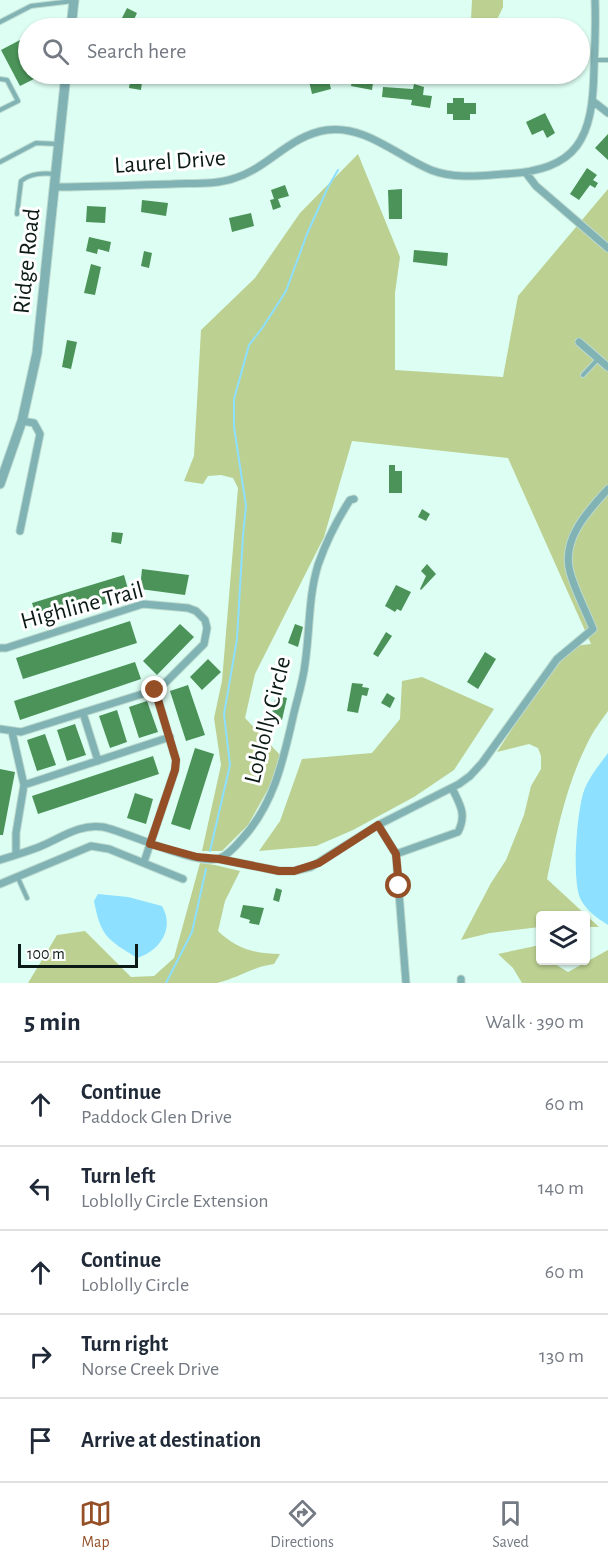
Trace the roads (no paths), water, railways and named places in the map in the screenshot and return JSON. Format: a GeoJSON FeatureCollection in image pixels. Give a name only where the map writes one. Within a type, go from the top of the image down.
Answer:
{"type":"FeatureCollection","features":[{"type":"Feature","properties":{"kind":"street"},"geometry":{"type":"LineString","coordinates":[[72,18],[74,0]]}},
{"type":"Feature","properties":{"kind":"street","name":"Laurel Drive"},"geometry":{"type":"LineString","coordinates":[[54,187],[228,180],[248,172],[304,137],[329,130],[353,132],[366,136],[425,167],[444,174],[466,176],[526,173],[549,167],[572,151],[588,127],[594,102],[595,0]]}},
{"type":"Feature","properties":{"kind":"street","name":"Ridge Road"},"geometry":{"type":"LineString","coordinates":[[0,484],[22,421],[37,353],[65,84]]}},
{"type":"Feature","properties":{"kind":"street"},"geometry":{"type":"LineString","coordinates":[[594,102],[608,113]]}},
{"type":"Feature","properties":{"kind":"street"},"geometry":{"type":"LineString","coordinates":[[526,173],[536,186],[608,248]]}},
{"type":"Feature","properties":{"kind":"street"},"geometry":{"type":"LineString","coordinates":[[579,342],[608,367]]}},
{"type":"Feature","properties":{"kind":"street"},"geometry":{"type":"LineString","coordinates":[[20,531],[40,434],[34,423],[22,421]]}},
{"type":"Feature","properties":{"kind":"street"},"geometry":{"type":"LineString","coordinates":[[0,860],[79,829],[95,826],[182,854],[279,871],[303,869],[319,863],[378,825],[452,788],[470,776],[482,763],[557,659],[593,629],[569,570],[570,550],[572,537],[581,521],[608,489]]}},
{"type":"Feature","properties":{"kind":"street","name":"Loblolly Circle"},"geometry":{"type":"LineString","coordinates":[[219,859],[248,832],[274,788],[282,766],[305,664],[310,602],[318,566],[336,522],[350,500],[354,499]]}},
{"type":"Feature","properties":{"kind":"street","name":"Highline Trail"},"geometry":{"type":"LineString","coordinates":[[0,648],[143,604],[188,608],[196,611],[205,620],[207,628],[204,644],[155,690],[21,732],[0,729]]}},
{"type":"Feature","properties":{"kind":"street"},"geometry":{"type":"LineString","coordinates":[[144,862],[175,770],[176,760],[155,690]]}},
{"type":"Feature","properties":{"kind":"street"},"geometry":{"type":"LineString","coordinates":[[83,713],[98,761]]}},
{"type":"Feature","properties":{"kind":"street"},"geometry":{"type":"LineString","coordinates":[[12,732],[24,785],[16,833],[16,855]]}},
{"type":"Feature","properties":{"kind":"street"},"geometry":{"type":"LineString","coordinates":[[24,785],[170,737]]}},
{"type":"Feature","properties":{"kind":"street"},"geometry":{"type":"LineString","coordinates":[[396,854],[458,832],[463,822],[461,808],[452,788]]}},
{"type":"Feature","properties":{"kind":"street"},"geometry":{"type":"LineString","coordinates":[[378,825],[396,854],[406,983]]}},
{"type":"Feature","properties":{"kind":"street"},"geometry":{"type":"LineString","coordinates":[[0,884],[91,846],[109,849],[183,879]]}},
{"type":"Feature","properties":{"kind":"lane"},"geometry":{"type":"LineString","coordinates":[[0,22],[31,6],[74,0]]}},
{"type":"Feature","properties":{"kind":"lane"},"geometry":{"type":"LineString","coordinates":[[594,60],[608,60]]}},
{"type":"Feature","properties":{"kind":"lane"},"geometry":{"type":"LineString","coordinates":[[0,79],[7,80],[18,102],[0,110]]}},
{"type":"Feature","properties":{"kind":"lane"},"geometry":{"type":"LineString","coordinates":[[0,162],[36,143],[58,144]]}},
{"type":"Feature","properties":{"kind":"lane"},"geometry":{"type":"LineString","coordinates":[[17,214],[21,181],[41,173],[55,174]]}},
{"type":"Feature","properties":{"kind":"lane"},"geometry":{"type":"LineString","coordinates":[[583,375],[598,358]]}},
{"type":"Feature","properties":{"kind":"lane"},"geometry":{"type":"LineString","coordinates":[[18,877],[27,898]]}},
{"type":"Feature","properties":{"kind":"water"},"geometry":{"type":"Polygon","coordinates":[[[608,753],[608,925],[586,908],[578,891],[576,878],[580,811],[585,788],[608,753]]]}},
{"type":"Feature","properties":{"kind":"water"},"geometry":{"type":"Polygon","coordinates":[[[98,894],[128,897],[162,906],[167,922],[163,938],[152,950],[137,958],[119,946],[107,936],[99,922],[94,901],[98,894]]]}},
{"type":"Feature","properties":{"kind":"waterway"},"geometry":{"type":"LineString","coordinates":[[210,851],[230,765],[224,714],[237,639],[246,506],[234,427],[234,399],[249,345],[286,291],[307,234],[338,170]]}},
{"type":"Feature","properties":{"kind":"waterway"},"geometry":{"type":"LineString","coordinates":[[166,983],[192,932],[206,869]]}}]}
